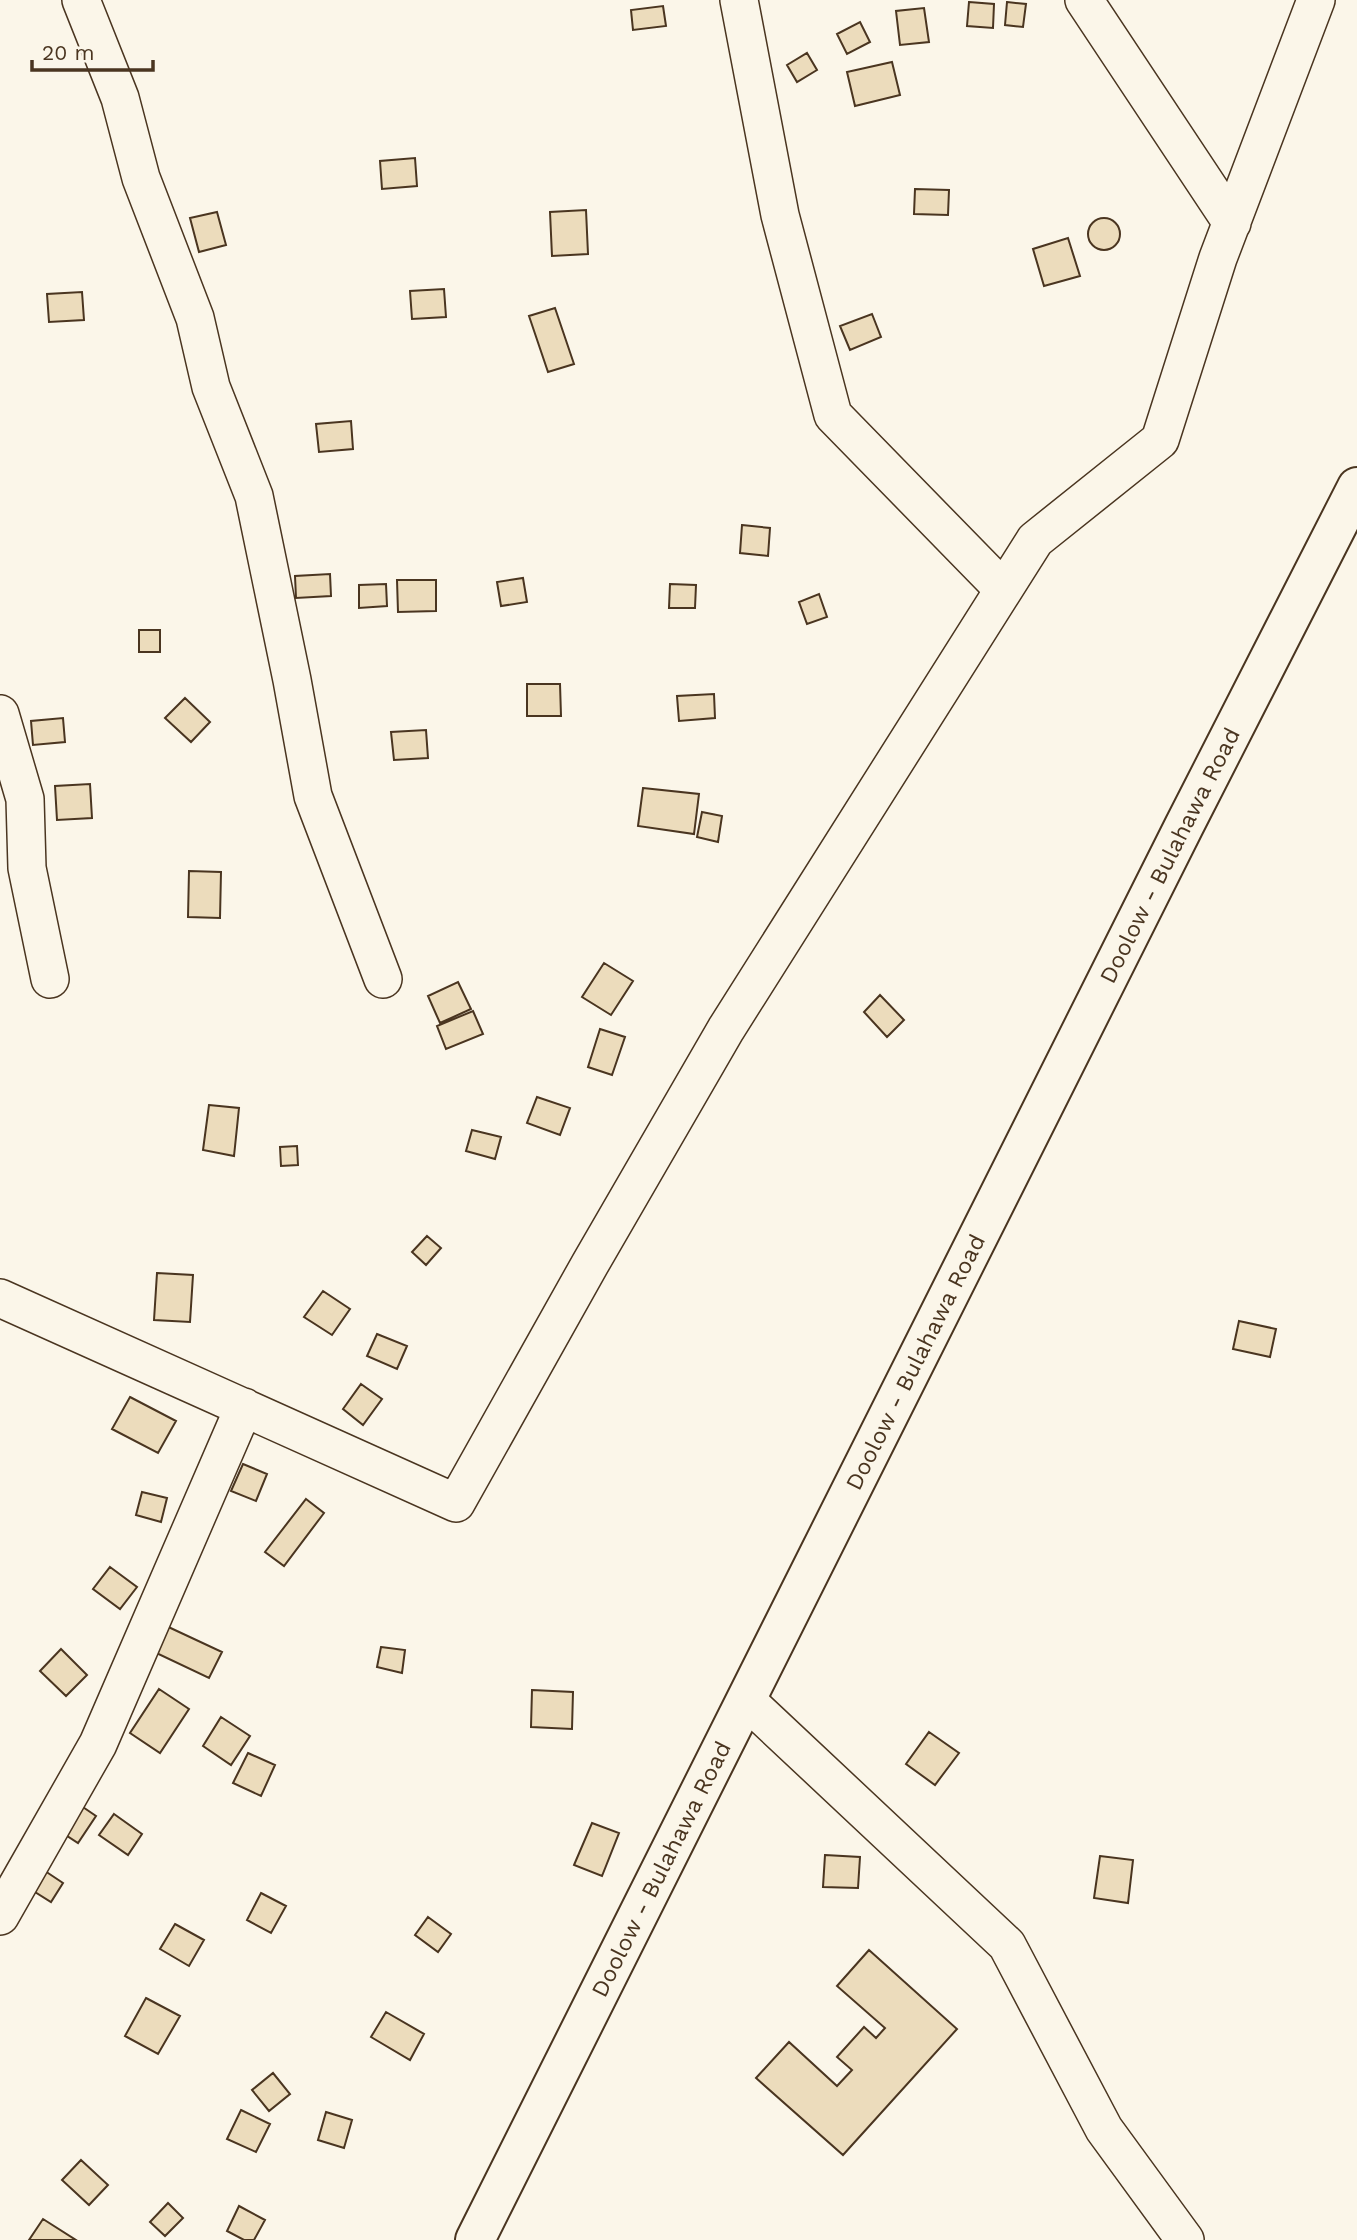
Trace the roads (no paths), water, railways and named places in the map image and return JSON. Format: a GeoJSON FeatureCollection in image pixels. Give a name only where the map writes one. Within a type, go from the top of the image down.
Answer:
{"type":"FeatureCollection","features":[{"type":"Feature","properties":{"kind":"main road","name":"Doolow - Bulahawa Road"},"geometry":{"type":"LineString","coordinates":[[477,2238],[1171,851],[1357,487]]}},
{"type":"Feature","properties":{"kind":"street"},"geometry":{"type":"LineString","coordinates":[[81,0],[120,98],[141,178],[195,318],[211,387],[254,496],[313,796],[383,979]]}},
{"type":"Feature","properties":{"kind":"street"},"geometry":{"type":"LineString","coordinates":[[740,0],[780,215],[833,415],[1003,589]]}},
{"type":"Feature","properties":{"kind":"street"},"geometry":{"type":"LineString","coordinates":[[1084,0],[1232,223]]}},
{"type":"Feature","properties":{"kind":"street"},"geometry":{"type":"LineString","coordinates":[[0,1298],[456,1503],[726,1028],[1035,540],[1160,440],[1218,258],[1316,0]]}},
{"type":"Feature","properties":{"kind":"street"},"geometry":{"type":"LineString","coordinates":[[0,714],[25,799],[27,868],[50,979]]}},
{"type":"Feature","properties":{"kind":"street"},"geometry":{"type":"LineString","coordinates":[[0,1916],[98,1744],[244,1407]]}},
{"type":"Feature","properties":{"kind":"street"},"geometry":{"type":"LineString","coordinates":[[746,1700],[1007,1945],[1104,2129],[1185,2240]]}}]}
